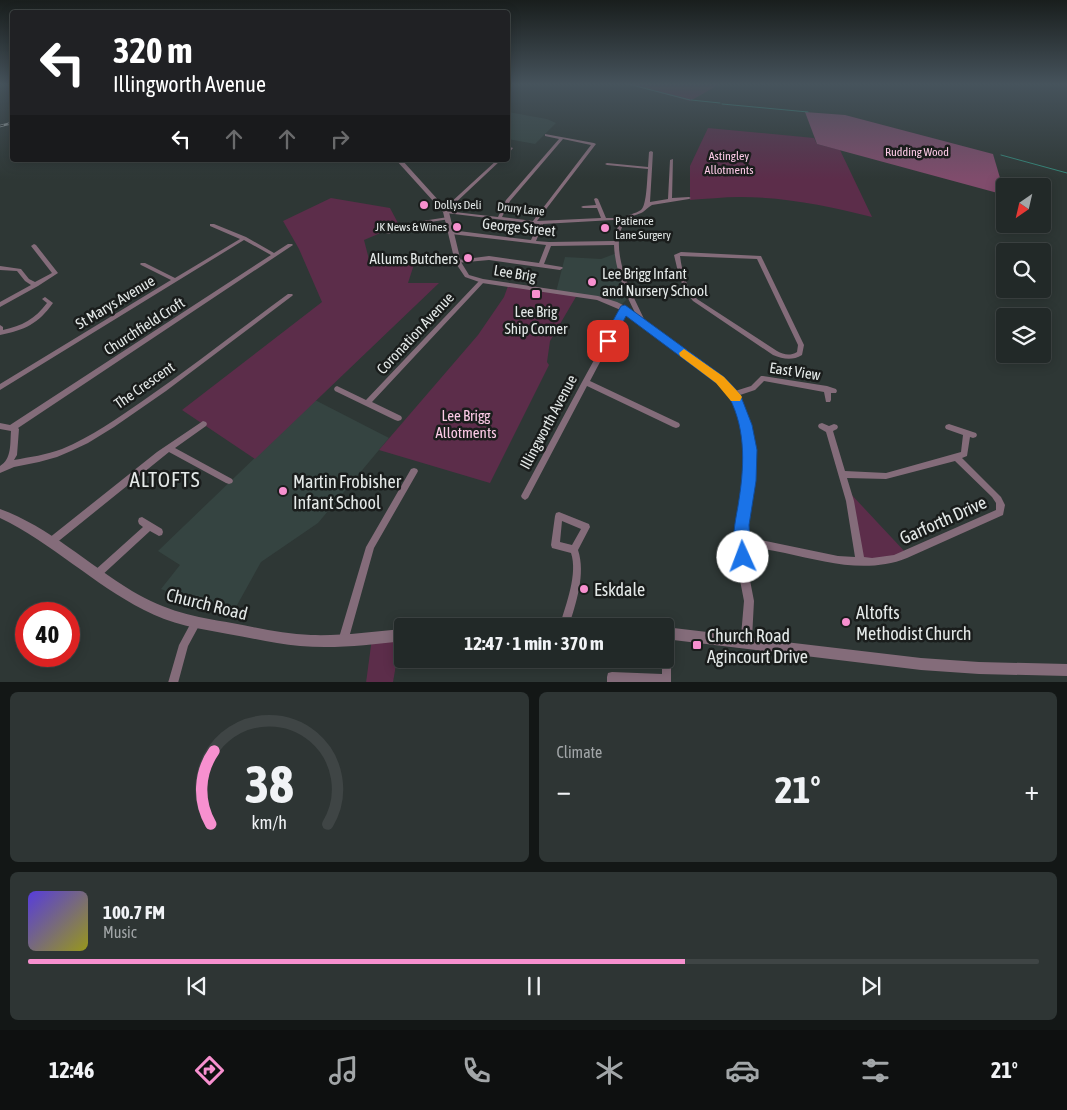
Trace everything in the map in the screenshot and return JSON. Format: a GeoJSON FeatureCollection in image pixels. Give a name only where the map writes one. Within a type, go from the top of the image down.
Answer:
{"type":"FeatureCollection","features":[{"type":"Feature","properties":{"kind":"street"},"geometry":{"type":"LineString","coordinates":[[534,222],[594,144],[546,135]]}},
{"type":"Feature","properties":{"kind":"street"},"geometry":{"type":"LineString","coordinates":[[500,217],[508,201],[562,138]]}},
{"type":"Feature","properties":{"kind":"street"},"geometry":{"type":"LineString","coordinates":[[647,205],[651,152]]}},
{"type":"Feature","properties":{"kind":"street"},"geometry":{"type":"LineString","coordinates":[[670,200],[672,160]]}},
{"type":"Feature","properties":{"kind":"street"},"geometry":{"type":"LineString","coordinates":[[401,162],[445,212],[458,262],[489,258],[560,268]]}},
{"type":"Feature","properties":{"kind":"street"},"geometry":{"type":"LineString","coordinates":[[388,232],[445,212],[449,206],[497,162]]}},
{"type":"Feature","properties":{"kind":"street"},"geometry":{"type":"LineString","coordinates":[[607,164],[649,168]]}},
{"type":"Feature","properties":{"kind":"street"},"geometry":{"type":"LineString","coordinates":[[596,198],[604,219]]}},
{"type":"Feature","properties":{"kind":"street"},"geometry":{"type":"LineString","coordinates":[[642,321],[630,296],[623,275],[615,243],[616,232],[623,221],[630,215],[644,209],[647,205],[689,198]]}},
{"type":"Feature","properties":{"kind":"street"},"geometry":{"type":"LineString","coordinates":[[583,207],[599,206]]}},
{"type":"Feature","properties":{"kind":"street","name":"Drury Lane"},"geometry":{"type":"LineString","coordinates":[[445,212],[541,223],[604,219],[623,221]]}},
{"type":"Feature","properties":{"kind":"street"},"geometry":{"type":"LineString","coordinates":[[533,242],[541,223]]}},
{"type":"Feature","properties":{"kind":"street"},"geometry":{"type":"LineString","coordinates":[[212,225],[259,245],[274,255]]}},
{"type":"Feature","properties":{"kind":"street","name":"George Street"},"geometry":{"type":"LineString","coordinates":[[451,232],[550,244],[615,243]]}},
{"type":"Feature","properties":{"kind":"street","name":"St Marys Avenue"},"geometry":{"type":"LineString","coordinates":[[0,387],[244,238]]}},
{"type":"Feature","properties":{"kind":"street"},"geometry":{"type":"LineString","coordinates":[[542,265],[550,244]]}},
{"type":"Feature","properties":{"kind":"street","name":"Churchfield Croft"},"geometry":{"type":"LineString","coordinates":[[13,427],[290,245]]}},
{"type":"Feature","properties":{"kind":"street"},"geometry":{"type":"LineString","coordinates":[[0,305],[55,274],[34,246]]}},
{"type":"Feature","properties":{"kind":"street"},"geometry":{"type":"LineString","coordinates":[[681,254],[759,257],[801,345],[800,353],[789,357],[775,353],[695,300],[688,294],[681,274],[677,255],[681,254]]}},
{"type":"Feature","properties":{"kind":"street","name":"Lee Brig"},"geometry":{"type":"LineString","coordinates":[[458,262],[467,276],[482,281],[598,298],[622,308],[720,380],[734,394]]}},
{"type":"Feature","properties":{"kind":"street"},"geometry":{"type":"LineString","coordinates":[[143,264],[176,280]]}},
{"type":"Feature","properties":{"kind":"street"},"geometry":{"type":"LineString","coordinates":[[0,268],[18,270],[27,280],[36,285]]}},
{"type":"Feature","properties":{"kind":"street"},"geometry":{"type":"LineString","coordinates":[[623,275],[681,274]]}},
{"type":"Feature","properties":{"kind":"street","name":"Coronation Avenue"},"geometry":{"type":"LineString","coordinates":[[367,403],[482,281]]}},
{"type":"Feature","properties":{"kind":"street","name":"The Crescent"},"geometry":{"type":"LineString","coordinates":[[8,463],[51,456],[90,438],[161,392],[290,295]]}},
{"type":"Feature","properties":{"kind":"street","name":"Illingworth Avenue"},"geometry":{"type":"LineString","coordinates":[[525,496],[622,308],[630,296]]}},
{"type":"Feature","properties":{"kind":"street"},"geometry":{"type":"LineString","coordinates":[[0,326],[0,333],[28,325],[50,303],[45,299]]}},
{"type":"Feature","properties":{"kind":"street"},"geometry":{"type":"LineString","coordinates":[[36,307],[43,312]]}},
{"type":"Feature","properties":{"kind":"street","name":"East View"},"geometry":{"type":"LineString","coordinates":[[734,394],[753,388],[763,378],[830,390],[828,400]]}},
{"type":"Feature","properties":{"kind":"street"},"geometry":{"type":"LineString","coordinates":[[585,382],[672,422]]}},
{"type":"Feature","properties":{"kind":"street"},"geometry":{"type":"LineString","coordinates":[[337,389],[398,418]]}},
{"type":"Feature","properties":{"kind":"street"},"geometry":{"type":"LineString","coordinates":[[734,394],[745,425],[750,450],[749,481],[742,525],[744,575],[749,601],[746,642]]}},
{"type":"Feature","properties":{"kind":"street"},"geometry":{"type":"LineString","coordinates":[[52,541],[169,448],[203,424]]}},
{"type":"Feature","properties":{"kind":"street"},"geometry":{"type":"LineString","coordinates":[[0,426],[16,429],[13,456],[0,470]]}},
{"type":"Feature","properties":{"kind":"street"},"geometry":{"type":"LineString","coordinates":[[842,474],[886,476],[964,454],[970,434],[949,427]]}},
{"type":"Feature","properties":{"kind":"street"},"geometry":{"type":"LineString","coordinates":[[828,428],[850,501],[860,562]]}},
{"type":"Feature","properties":{"kind":"street"},"geometry":{"type":"LineString","coordinates":[[169,448],[217,480],[229,482]]}},
{"type":"Feature","properties":{"kind":"street","name":"Garforth Drive"},"geometry":{"type":"LineString","coordinates":[[742,540],[838,560],[860,562],[894,559],[1000,512],[1000,501],[956,457]]}},
{"type":"Feature","properties":{"kind":"street"},"geometry":{"type":"LineString","coordinates":[[344,641],[370,547],[414,471]]}},
{"type":"Feature","properties":{"kind":"street","name":"Church Road"},"geometry":{"type":"LineString","coordinates":[[0,514],[16,520],[52,541],[97,574],[149,606],[169,615],[278,638],[309,641],[344,641],[394,637]]}},
{"type":"Feature","properties":{"kind":"street"},"geometry":{"type":"LineString","coordinates":[[97,574],[146,524],[159,532]]}},
{"type":"Feature","properties":{"kind":"street"},"geometry":{"type":"LineString","coordinates":[[567,618],[573,595],[576,571],[576,555],[574,550]]}},
{"type":"Feature","properties":{"kind":"street"},"geometry":{"type":"LineString","coordinates":[[173,682],[184,645],[196,622]]}},
{"type":"Feature","properties":{"kind":"street"},"geometry":{"type":"LineString","coordinates":[[674,634],[921,664],[979,668],[1067,670]]}},
{"type":"Feature","properties":{"kind":"street"},"geometry":{"type":"LineString","coordinates":[[612,682],[612,677],[666,681],[666,668]]}},
{"type":"Feature","properties":{"kind":"shaded area"},"geometry":{"type":"Polygon","coordinates":[[[510,116],[529,116],[547,119],[556,123],[535,144],[510,139],[510,116]]]}},
{"type":"Feature","properties":{"kind":"shaded area","name":"Lee Brigg Infant and Nursery School"},"geometry":{"type":"Polygon","coordinates":[[[617,253],[630,296],[620,306],[607,301],[556,292],[565,257],[601,259],[617,253]]]}},
{"type":"Feature","properties":{"kind":"shaded area","name":"Martin Frobisher Infant School"},"geometry":{"type":"Polygon","coordinates":[[[315,400],[389,438],[318,523],[261,562],[231,616],[161,589],[180,565],[158,551],[315,400]]]}},
{"type":"Feature","properties":{"kind":"green space","name":"Rudding Wood"},"geometry":{"type":"Polygon","coordinates":[[[806,116],[848,116],[993,154],[1000,178],[996,178],[996,193],[817,144],[806,116]]]}},
{"type":"Feature","properties":{"kind":"green space","name":"Astingley Allotments"},"geometry":{"type":"Polygon","coordinates":[[[708,128],[814,138],[817,144],[840,150],[872,217],[790,200],[734,197],[690,200],[690,166],[708,128]]]}},
{"type":"Feature","properties":{"kind":"green space"},"geometry":{"type":"Polygon","coordinates":[[[331,198],[390,208],[399,225],[364,240],[371,267],[417,255],[408,283],[439,283],[255,459],[182,410],[322,302],[299,249],[283,221],[331,198]]]}},
{"type":"Feature","properties":{"kind":"green space","name":"Lee Brigg Allotments"},"geometry":{"type":"Polygon","coordinates":[[[508,286],[577,295],[550,341],[547,362],[549,365],[490,483],[379,450],[478,335],[504,297],[508,286]]]}},
{"type":"Feature","properties":{"kind":"green space"},"geometry":{"type":"Polygon","coordinates":[[[848,491],[907,554],[860,562],[848,491]]]}},
{"type":"Feature","properties":{"kind":"green space"},"geometry":{"type":"Polygon","coordinates":[[[394,636],[395,668],[393,682],[366,682],[372,638],[394,636]]]}},
{"type":"Feature","properties":{"kind":"waterway"},"geometry":{"type":"LineString","coordinates":[[1001,155],[1067,173]]}},
{"type":"Feature","properties":{"kind":"railway"},"geometry":{"type":"LineString","coordinates":[[0,126],[10,124]]}},
{"type":"Feature","properties":{"kind":"slow traffic"},"geometry":{"type":"LineString","coordinates":[[684,353],[720,380],[735,397]]}},
{"type":"Feature","properties":{"kind":"place","name":"Dollys Deli"},"geometry":{"type":"Point","coordinates":[424,205]}},
{"type":"Feature","properties":{"kind":"place","name":"JK News & Wines"},"geometry":{"type":"Point","coordinates":[457,227]}},
{"type":"Feature","properties":{"kind":"place","name":"Patience Lane Surgery"},"geometry":{"type":"Point","coordinates":[605,228]}},
{"type":"Feature","properties":{"kind":"place","name":"Allums Butchers"},"geometry":{"type":"Point","coordinates":[468,258]}},
{"type":"Feature","properties":{"kind":"place","name":"Lee Brigg Infant and Nursery School"},"geometry":{"type":"Point","coordinates":[592,282]}},
{"type":"Feature","properties":{"kind":"place","name":"Lee Brig Ship Corner"},"geometry":{"type":"Point","coordinates":[536,294]}},
{"type":"Feature","properties":{"kind":"place","name":"Martin Frobisher Infant School"},"geometry":{"type":"Point","coordinates":[283,491]}},
{"type":"Feature","properties":{"kind":"place","name":"Eskdale"},"geometry":{"type":"Point","coordinates":[584,589]}},
{"type":"Feature","properties":{"kind":"place","name":"Altofts Methodist Church"},"geometry":{"type":"Point","coordinates":[846,622]}},
{"type":"Feature","properties":{"kind":"place","name":"Church Road Agincourt Drive"},"geometry":{"type":"Point","coordinates":[697,645]}},
{"type":"Feature","properties":{"kind":"district","name":"ALTOFTS"},"geometry":{"type":"Point","coordinates":[165,479]}},
{"type":"Feature","properties":{"kind":"route"},"geometry":{"type":"LineString","coordinates":[[608,341],[625,309],[697,362],[734,394],[745,425],[750,450],[749,481],[742,525],[743,557]]}}]}
